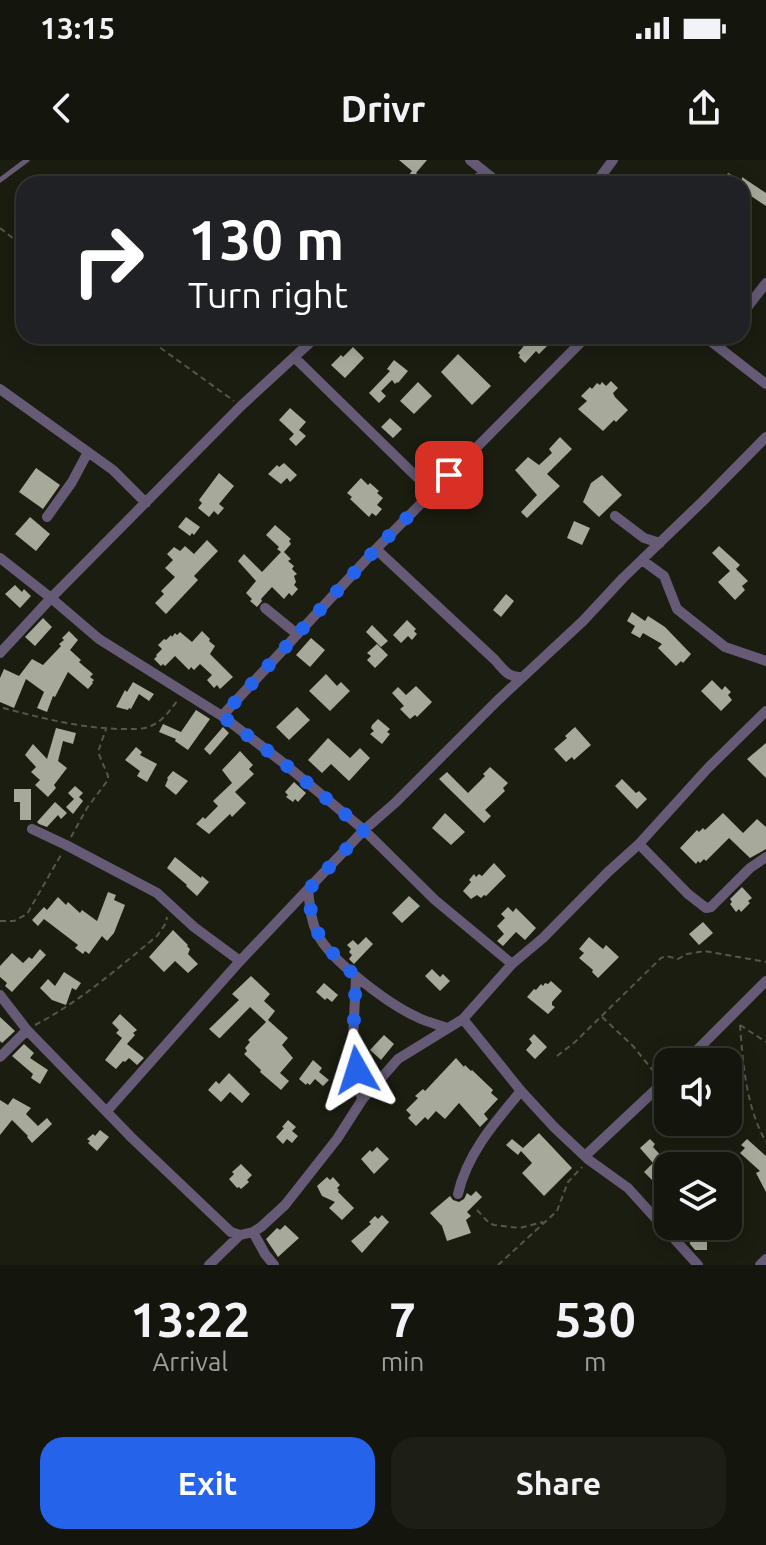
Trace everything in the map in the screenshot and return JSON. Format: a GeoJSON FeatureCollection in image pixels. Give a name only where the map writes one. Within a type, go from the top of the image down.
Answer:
{"type":"FeatureCollection","features":[{"type":"Feature","properties":{"kind":"street"},"geometry":{"type":"LineString","coordinates":[[470,160],[489,176]]}},
{"type":"Feature","properties":{"kind":"street"},"geometry":{"type":"LineString","coordinates":[[480,176],[484,172]]}},
{"type":"Feature","properties":{"kind":"street"},"geometry":{"type":"LineString","coordinates":[[750,304],[766,283]]}},
{"type":"Feature","properties":{"kind":"street"},"geometry":{"type":"LineString","coordinates":[[0,653],[241,406],[309,344]]}},
{"type":"Feature","properties":{"kind":"street"},"geometry":{"type":"LineString","coordinates":[[222,716],[376,549],[579,344]]}},
{"type":"Feature","properties":{"kind":"street"},"geometry":{"type":"LineString","coordinates":[[714,344],[766,384]]}},
{"type":"Feature","properties":{"kind":"street"},"geometry":{"type":"LineString","coordinates":[[295,358],[432,492]]}},
{"type":"Feature","properties":{"kind":"street"},"geometry":{"type":"LineString","coordinates":[[0,389],[113,470],[146,503]]}},
{"type":"Feature","properties":{"kind":"street"},"geometry":{"type":"LineString","coordinates":[[107,1111],[240,961],[364,830],[583,621],[766,437]]}},
{"type":"Feature","properties":{"kind":"street"},"geometry":{"type":"LineString","coordinates":[[47,517],[72,482],[88,452]]}},
{"type":"Feature","properties":{"kind":"street"},"geometry":{"type":"LineString","coordinates":[[615,516],[644,538],[660,543]]}},
{"type":"Feature","properties":{"kind":"street"},"geometry":{"type":"LineString","coordinates":[[376,549],[508,674],[523,677]]}},
{"type":"Feature","properties":{"kind":"street"},"geometry":{"type":"LineString","coordinates":[[0,558],[99,639],[222,716],[281,761],[364,830],[435,900],[512,964]]}},
{"type":"Feature","properties":{"kind":"street"},"geometry":{"type":"LineString","coordinates":[[642,560],[664,576],[677,609],[725,647],[766,661]]}},
{"type":"Feature","properties":{"kind":"street"},"geometry":{"type":"LineString","coordinates":[[265,608],[297,634]]}},
{"type":"Feature","properties":{"kind":"street"},"geometry":{"type":"LineString","coordinates":[[740,653],[766,652]]}},
{"type":"Feature","properties":{"kind":"street"},"geometry":{"type":"LineString","coordinates":[[209,1265],[240,1235],[261,1227],[285,1205],[337,1139],[362,1100],[402,1055],[463,1019],[512,964],[639,844],[708,768],[766,711]]}},
{"type":"Feature","properties":{"kind":"street"},"geometry":{"type":"LineString","coordinates":[[32,829],[157,893],[194,927],[240,961]]}},
{"type":"Feature","properties":{"kind":"street"},"geometry":{"type":"LineString","coordinates":[[639,844],[706,908],[711,907],[750,868],[766,857]]}},
{"type":"Feature","properties":{"kind":"street"},"geometry":{"type":"LineString","coordinates":[[308,890],[310,914],[321,941],[356,977],[413,1016],[447,1028]]}},
{"type":"Feature","properties":{"kind":"street"},"geometry":{"type":"LineString","coordinates":[[356,977],[353,1040],[362,1100]]}},
{"type":"Feature","properties":{"kind":"street"},"geometry":{"type":"LineString","coordinates":[[699,1048],[766,981]]}},
{"type":"Feature","properties":{"kind":"street"},"geometry":{"type":"LineString","coordinates":[[0,995],[27,1030],[139,1146],[231,1232],[240,1235]]}},
{"type":"Feature","properties":{"kind":"street"},"geometry":{"type":"LineString","coordinates":[[463,1019],[554,1127],[587,1158],[628,1188],[698,1265]]}},
{"type":"Feature","properties":{"kind":"street"},"geometry":{"type":"LineString","coordinates":[[0,1057],[27,1030]]}},
{"type":"Feature","properties":{"kind":"street"},"geometry":{"type":"LineString","coordinates":[[458,1194],[464,1170],[485,1135],[521,1091]]}},
{"type":"Feature","properties":{"kind":"street"},"geometry":{"type":"LineString","coordinates":[[587,1158],[654,1092]]}},
{"type":"Feature","properties":{"kind":"street"},"geometry":{"type":"LineString","coordinates":[[253,1232],[274,1265]]}},
{"type":"Feature","properties":{"kind":"street"},"geometry":{"type":"LineString","coordinates":[[760,1265],[766,1259]]}},
{"type":"Feature","properties":{"kind":"lane"},"geometry":{"type":"LineString","coordinates":[[0,180],[27,160]]}},
{"type":"Feature","properties":{"kind":"path"},"geometry":{"type":"LineString","coordinates":[[0,228],[16,241]]}},
{"type":"Feature","properties":{"kind":"path"},"geometry":{"type":"LineString","coordinates":[[155,344],[241,406]]}},
{"type":"Feature","properties":{"kind":"path"},"geometry":{"type":"LineString","coordinates":[[3,708],[70,725],[143,729],[162,719],[185,693]]}},
{"type":"Feature","properties":{"kind":"path"},"geometry":{"type":"LineString","coordinates":[[0,921],[14,921],[27,914],[87,808],[108,780],[98,752],[106,729]]}},
{"type":"Feature","properties":{"kind":"path"},"geometry":{"type":"LineString","coordinates":[[27,1030],[84,996],[157,936],[166,923],[170,905]]}},
{"type":"Feature","properties":{"kind":"path"},"geometry":{"type":"LineString","coordinates":[[557,1056],[661,958],[678,959],[704,951],[766,962]]}},
{"type":"Feature","properties":{"kind":"path"},"geometry":{"type":"LineString","coordinates":[[602,1016],[654,1068]]}},
{"type":"Feature","properties":{"kind":"path"},"geometry":{"type":"LineString","coordinates":[[766,1042],[740,1025],[743,1070],[754,1115],[766,1142]]}},
{"type":"Feature","properties":{"kind":"path"},"geometry":{"type":"LineString","coordinates":[[498,1265],[557,1211],[568,1182],[587,1158]]}},
{"type":"Feature","properties":{"kind":"path"},"geometry":{"type":"LineString","coordinates":[[477,1210],[494,1225],[520,1228],[548,1220]]}},
{"type":"Feature","properties":{"kind":"building"},"geometry":{"type":"Polygon","coordinates":[[[399,160],[427,160],[416,173],[420,176],[408,176],[412,171],[399,160]]]}},
{"type":"Feature","properties":{"kind":"building"},"geometry":{"type":"Polygon","coordinates":[[[750,182],[766,193],[766,206],[750,195],[750,182]]]}},
{"type":"Feature","properties":{"kind":"building"},"geometry":{"type":"Polygon","coordinates":[[[525,344],[548,345],[539,354],[536,351],[525,363],[518,353],[525,344]]]}},
{"type":"Feature","properties":{"kind":"building"},"geometry":{"type":"Polygon","coordinates":[[[353,347],[364,358],[345,378],[331,365],[353,347]]]}},
{"type":"Feature","properties":{"kind":"building"},"geometry":{"type":"Polygon","coordinates":[[[458,354],[491,386],[472,405],[441,372],[458,354]]]}},
{"type":"Feature","properties":{"kind":"building"},"geometry":{"type":"Polygon","coordinates":[[[394,360],[408,371],[398,383],[392,380],[381,391],[386,396],[379,403],[369,393],[390,371],[387,369],[394,360]]]}},
{"type":"Feature","properties":{"kind":"building"},"geometry":{"type":"Polygon","coordinates":[[[611,381],[618,388],[613,393],[615,397],[628,410],[603,431],[578,409],[587,401],[581,396],[590,387],[592,389],[602,382],[606,386],[611,381]]]}},
{"type":"Feature","properties":{"kind":"building"},"geometry":{"type":"Polygon","coordinates":[[[418,382],[432,396],[414,414],[400,401],[418,382]]]}},
{"type":"Feature","properties":{"kind":"building"},"geometry":{"type":"Polygon","coordinates":[[[290,408],[306,422],[299,430],[306,436],[296,446],[289,439],[294,434],[279,420],[290,408]]]}},
{"type":"Feature","properties":{"kind":"building"},"geometry":{"type":"Polygon","coordinates":[[[390,418],[402,429],[393,438],[381,427],[390,418]]]}},
{"type":"Feature","properties":{"kind":"building"},"geometry":{"type":"Polygon","coordinates":[[[560,437],[572,449],[547,474],[560,486],[527,518],[521,512],[537,495],[515,470],[528,457],[539,465],[552,453],[549,449],[560,437]]]}},
{"type":"Feature","properties":{"kind":"building"},"geometry":{"type":"Polygon","coordinates":[[[284,463],[297,475],[290,482],[287,478],[281,484],[268,474],[284,463]]]}},
{"type":"Feature","properties":{"kind":"building"},"geometry":{"type":"Polygon","coordinates":[[[36,468],[60,485],[43,509],[19,492],[36,468]]]}},
{"type":"Feature","properties":{"kind":"building"},"geometry":{"type":"Polygon","coordinates":[[[219,473],[234,486],[219,504],[224,508],[218,515],[214,511],[209,517],[198,508],[202,503],[199,500],[219,473]]]}},
{"type":"Feature","properties":{"kind":"building"},"geometry":{"type":"Polygon","coordinates":[[[602,475],[622,495],[599,517],[583,502],[591,483],[602,475]]]}},
{"type":"Feature","properties":{"kind":"building"},"geometry":{"type":"Polygon","coordinates":[[[361,478],[379,491],[377,493],[383,498],[377,505],[382,509],[376,516],[372,513],[369,517],[347,493],[361,478]]]}},
{"type":"Feature","properties":{"kind":"building"},"geometry":{"type":"Polygon","coordinates":[[[30,517],[50,534],[36,551],[15,534],[30,517]]]}},
{"type":"Feature","properties":{"kind":"building"},"geometry":{"type":"Polygon","coordinates":[[[186,517],[200,527],[194,535],[192,533],[190,536],[178,527],[186,517]]]}},
{"type":"Feature","properties":{"kind":"building"},"geometry":{"type":"Polygon","coordinates":[[[574,521],[590,528],[582,545],[567,538],[574,521]]]}},
{"type":"Feature","properties":{"kind":"building"},"geometry":{"type":"Polygon","coordinates":[[[275,525],[291,539],[284,552],[294,566],[292,569],[297,574],[294,585],[298,589],[284,599],[272,587],[257,607],[246,593],[256,581],[238,561],[244,554],[262,572],[281,552],[266,535],[275,525]]]}},
{"type":"Feature","properties":{"kind":"building"},"geometry":{"type":"Polygon","coordinates":[[[207,540],[218,551],[194,576],[198,580],[166,614],[155,603],[164,594],[161,591],[175,577],[165,568],[173,560],[167,554],[174,547],[180,551],[185,546],[194,554],[207,540]]]}},
{"type":"Feature","properties":{"kind":"building"},"geometry":{"type":"Polygon","coordinates":[[[719,546],[740,565],[736,569],[748,581],[742,586],[745,590],[735,600],[718,582],[730,571],[712,553],[719,546]]]}},
{"type":"Feature","properties":{"kind":"building"},"geometry":{"type":"Polygon","coordinates":[[[15,585],[31,596],[20,608],[5,594],[15,585]]]}},
{"type":"Feature","properties":{"kind":"building"},"geometry":{"type":"Polygon","coordinates":[[[506,594],[514,601],[501,617],[493,610],[506,594]]]}},
{"type":"Feature","properties":{"kind":"building"},"geometry":{"type":"Polygon","coordinates":[[[632,612],[645,621],[648,616],[665,627],[691,654],[676,666],[658,648],[662,644],[643,633],[640,638],[631,633],[635,626],[627,621],[632,612]]]}},
{"type":"Feature","properties":{"kind":"building"},"geometry":{"type":"Polygon","coordinates":[[[43,618],[52,627],[35,646],[25,637],[43,618]]]}},
{"type":"Feature","properties":{"kind":"building"},"geometry":{"type":"Polygon","coordinates":[[[407,620],[417,634],[412,640],[408,636],[401,643],[393,635],[407,620]]]}},
{"type":"Feature","properties":{"kind":"building"},"geometry":{"type":"Polygon","coordinates":[[[372,625],[388,641],[381,647],[366,632],[372,625]]]}},
{"type":"Feature","properties":{"kind":"building"},"geometry":{"type":"Polygon","coordinates":[[[69,631],[78,640],[70,650],[93,674],[90,677],[93,683],[88,689],[68,672],[47,712],[37,708],[44,692],[26,679],[14,708],[0,702],[0,678],[4,669],[19,676],[32,659],[43,665],[61,646],[62,638],[69,631]]]}},
{"type":"Feature","properties":{"kind":"building"},"geometry":{"type":"Polygon","coordinates":[[[202,631],[215,646],[210,654],[233,677],[220,689],[217,685],[214,688],[207,680],[212,675],[200,664],[189,670],[175,656],[165,666],[154,659],[162,649],[158,645],[164,639],[180,632],[192,642],[202,631]]]}},
{"type":"Feature","properties":{"kind":"building"},"geometry":{"type":"Polygon","coordinates":[[[311,638],[325,650],[310,667],[296,655],[311,638]]]}},
{"type":"Feature","properties":{"kind":"building"},"geometry":{"type":"Polygon","coordinates":[[[377,644],[388,655],[375,668],[367,660],[371,656],[367,653],[377,644]]]}},
{"type":"Feature","properties":{"kind":"building"},"geometry":{"type":"Polygon","coordinates":[[[326,674],[337,686],[341,682],[350,691],[330,711],[309,691],[326,674]]]}},
{"type":"Feature","properties":{"kind":"building"},"geometry":{"type":"Polygon","coordinates":[[[712,680],[722,690],[725,686],[731,692],[728,695],[732,700],[721,711],[701,691],[712,680]]]}},
{"type":"Feature","properties":{"kind":"building"},"geometry":{"type":"Polygon","coordinates":[[[133,682],[154,694],[149,701],[139,694],[131,709],[116,707],[125,690],[127,692],[133,682]]]}},
{"type":"Feature","properties":{"kind":"building"},"geometry":{"type":"Polygon","coordinates":[[[416,686],[432,702],[417,717],[415,715],[410,719],[400,709],[404,706],[392,693],[398,687],[406,695],[416,686]]]}},
{"type":"Feature","properties":{"kind":"building"},"geometry":{"type":"Polygon","coordinates":[[[297,707],[310,720],[289,740],[276,727],[297,707]]]}},
{"type":"Feature","properties":{"kind":"building"},"geometry":{"type":"Polygon","coordinates":[[[196,710],[210,719],[188,750],[176,739],[159,732],[163,724],[181,732],[196,710]]]}},
{"type":"Feature","properties":{"kind":"building"},"geometry":{"type":"Polygon","coordinates":[[[378,719],[390,729],[382,744],[370,734],[374,731],[372,725],[378,719]]]}},
{"type":"Feature","properties":{"kind":"building"},"geometry":{"type":"Polygon","coordinates":[[[223,727],[229,733],[210,755],[204,749],[223,727]]]}},
{"type":"Feature","properties":{"kind":"building"},"geometry":{"type":"Polygon","coordinates":[[[575,727],[591,745],[574,760],[572,757],[566,762],[554,749],[575,727]]]}},
{"type":"Feature","properties":{"kind":"building"},"geometry":{"type":"Polygon","coordinates":[[[56,728],[76,733],[73,744],[63,741],[58,761],[67,768],[48,797],[35,785],[40,780],[31,772],[36,767],[25,755],[33,744],[47,759],[56,728]]]}},
{"type":"Feature","properties":{"kind":"building"},"geometry":{"type":"Polygon","coordinates":[[[328,738],[350,758],[360,748],[370,758],[349,781],[331,764],[322,773],[308,760],[328,738]]]}},
{"type":"Feature","properties":{"kind":"building"},"geometry":{"type":"Polygon","coordinates":[[[766,743],[766,778],[747,759],[766,743]]]}},
{"type":"Feature","properties":{"kind":"building"},"geometry":{"type":"Polygon","coordinates":[[[136,747],[142,752],[140,755],[157,764],[147,782],[137,776],[140,771],[125,760],[136,747]]]}},
{"type":"Feature","properties":{"kind":"building"},"geometry":{"type":"Polygon","coordinates":[[[240,751],[253,765],[249,769],[254,774],[235,792],[246,803],[209,834],[196,824],[218,806],[213,801],[232,783],[222,770],[240,751]]]}},
{"type":"Feature","properties":{"kind":"building"},"geometry":{"type":"Polygon","coordinates":[[[490,767],[508,783],[503,788],[505,791],[485,810],[491,816],[484,823],[439,779],[447,772],[468,793],[490,767]]]}},
{"type":"Feature","properties":{"kind":"building"},"geometry":{"type":"Polygon","coordinates":[[[173,771],[188,781],[176,795],[165,786],[173,771]]]}},
{"type":"Feature","properties":{"kind":"building"},"geometry":{"type":"Polygon","coordinates":[[[622,779],[647,799],[637,809],[615,786],[622,779]]]}},
{"type":"Feature","properties":{"kind":"building"},"geometry":{"type":"Polygon","coordinates":[[[294,782],[306,793],[298,802],[286,797],[285,792],[294,782]]]}},
{"type":"Feature","properties":{"kind":"building"},"geometry":{"type":"Polygon","coordinates":[[[75,786],[83,793],[79,797],[83,801],[73,814],[66,807],[74,799],[68,793],[75,786]]]}},
{"type":"Feature","properties":{"kind":"building"},"geometry":{"type":"Polygon","coordinates":[[[14,789],[31,789],[31,820],[20,820],[20,802],[14,802],[14,789]]]}},
{"type":"Feature","properties":{"kind":"building"},"geometry":{"type":"Polygon","coordinates":[[[55,802],[67,813],[61,819],[58,815],[47,827],[39,824],[37,822],[55,802]]]}},
{"type":"Feature","properties":{"kind":"building"},"geometry":{"type":"Polygon","coordinates":[[[445,813],[465,832],[451,845],[432,828],[445,813]]]}},
{"type":"Feature","properties":{"kind":"building"},"geometry":{"type":"Polygon","coordinates":[[[723,813],[743,833],[757,819],[766,827],[766,849],[750,858],[729,838],[706,861],[704,859],[696,864],[680,848],[697,830],[705,830],[723,813]]]}},
{"type":"Feature","properties":{"kind":"building"},"geometry":{"type":"Polygon","coordinates":[[[175,857],[209,882],[197,896],[167,868],[175,857]]]}},
{"type":"Feature","properties":{"kind":"building"},"geometry":{"type":"Polygon","coordinates":[[[494,863],[506,876],[486,896],[481,898],[477,895],[471,899],[463,891],[471,882],[469,880],[474,874],[476,877],[479,874],[482,876],[494,863]]]}},
{"type":"Feature","properties":{"kind":"building"},"geometry":{"type":"Polygon","coordinates":[[[742,887],[752,898],[741,912],[739,909],[736,912],[730,899],[742,887]]]}},
{"type":"Feature","properties":{"kind":"building"},"geometry":{"type":"Polygon","coordinates":[[[108,892],[116,895],[114,900],[125,905],[114,933],[107,941],[102,936],[89,954],[75,948],[78,945],[44,919],[38,926],[32,920],[44,907],[47,910],[58,897],[66,905],[68,902],[80,913],[82,910],[97,921],[108,892]]]}},
{"type":"Feature","properties":{"kind":"building"},"geometry":{"type":"Polygon","coordinates":[[[409,896],[420,906],[402,923],[392,913],[409,896]]]}},
{"type":"Feature","properties":{"kind":"building"},"geometry":{"type":"Polygon","coordinates":[[[508,907],[513,912],[516,908],[536,928],[525,940],[516,932],[503,946],[497,941],[504,934],[497,926],[505,918],[501,914],[508,907]]]}},
{"type":"Feature","properties":{"kind":"building"},"geometry":{"type":"Polygon","coordinates":[[[703,922],[713,933],[699,945],[689,934],[703,922]]]}},
{"type":"Feature","properties":{"kind":"building"},"geometry":{"type":"Polygon","coordinates":[[[173,930],[188,945],[188,954],[198,964],[188,973],[175,961],[164,972],[149,957],[173,930]]]}},
{"type":"Feature","properties":{"kind":"building"},"geometry":{"type":"Polygon","coordinates":[[[366,937],[373,944],[354,964],[349,959],[352,955],[347,945],[353,940],[358,945],[366,937]]]}},
{"type":"Feature","properties":{"kind":"building"},"geometry":{"type":"Polygon","coordinates":[[[589,937],[603,949],[606,945],[619,957],[598,978],[579,958],[584,953],[579,949],[589,937]]]}},
{"type":"Feature","properties":{"kind":"building"},"geometry":{"type":"Polygon","coordinates":[[[40,949],[46,955],[12,992],[0,977],[0,966],[12,953],[23,963],[29,957],[32,959],[40,949]]]}},
{"type":"Feature","properties":{"kind":"building"},"geometry":{"type":"Polygon","coordinates":[[[432,969],[450,981],[440,991],[425,976],[432,969]]]}},
{"type":"Feature","properties":{"kind":"building"},"geometry":{"type":"Polygon","coordinates":[[[64,972],[81,983],[76,990],[72,988],[66,1005],[52,1000],[40,988],[48,979],[55,986],[64,972]]]}},
{"type":"Feature","properties":{"kind":"building"},"geometry":{"type":"Polygon","coordinates":[[[251,976],[270,994],[264,1001],[275,1011],[268,1020],[288,1038],[282,1045],[293,1058],[280,1073],[289,1081],[281,1090],[244,1054],[250,1042],[248,1040],[266,1022],[250,1007],[220,1038],[209,1029],[239,1000],[232,994],[251,976]]]}},
{"type":"Feature","properties":{"kind":"building"},"geometry":{"type":"Polygon","coordinates":[[[551,981],[562,991],[552,1002],[555,1007],[548,1014],[527,997],[541,984],[543,986],[551,981]]]}},
{"type":"Feature","properties":{"kind":"building"},"geometry":{"type":"Polygon","coordinates":[[[324,983],[338,995],[332,1002],[316,992],[324,983]]]}},
{"type":"Feature","properties":{"kind":"building"},"geometry":{"type":"Polygon","coordinates":[[[120,1014],[137,1030],[127,1044],[144,1058],[137,1065],[129,1058],[116,1069],[105,1060],[122,1038],[112,1023],[120,1014]]]}},
{"type":"Feature","properties":{"kind":"building"},"geometry":{"type":"Polygon","coordinates":[[[0,1017],[15,1031],[2,1043],[0,1041],[0,1017]]]}},
{"type":"Feature","properties":{"kind":"building"},"geometry":{"type":"Polygon","coordinates":[[[534,1034],[547,1047],[535,1059],[526,1050],[534,1034]]]}},
{"type":"Feature","properties":{"kind":"building"},"geometry":{"type":"Polygon","coordinates":[[[384,1035],[394,1044],[381,1060],[370,1050],[384,1035]]]}},
{"type":"Feature","properties":{"kind":"building"},"geometry":{"type":"Polygon","coordinates":[[[24,1044],[34,1053],[30,1058],[48,1070],[40,1084],[12,1056],[24,1044]]]}},
{"type":"Feature","properties":{"kind":"building"},"geometry":{"type":"Polygon","coordinates":[[[456,1058],[493,1090],[491,1093],[498,1099],[484,1114],[488,1119],[480,1127],[459,1103],[445,1119],[436,1111],[416,1126],[408,1118],[411,1115],[406,1110],[418,1098],[415,1096],[423,1089],[425,1091],[456,1058]]]}},
{"type":"Feature","properties":{"kind":"building"},"geometry":{"type":"Polygon","coordinates":[[[313,1060],[322,1068],[319,1072],[329,1080],[323,1086],[315,1079],[306,1085],[299,1079],[313,1060]]]}},
{"type":"Feature","properties":{"kind":"building"},"geometry":{"type":"Polygon","coordinates":[[[229,1073],[250,1094],[242,1103],[230,1092],[221,1102],[208,1090],[229,1073]]]}},
{"type":"Feature","properties":{"kind":"building"},"geometry":{"type":"Polygon","coordinates":[[[13,1098],[31,1108],[26,1114],[38,1126],[47,1118],[52,1124],[32,1143],[12,1120],[0,1135],[0,1100],[8,1105],[13,1098]]]}},
{"type":"Feature","properties":{"kind":"building"},"geometry":{"type":"Polygon","coordinates":[[[288,1120],[296,1127],[292,1131],[298,1136],[292,1143],[287,1139],[283,1144],[276,1137],[288,1120]]]}},
{"type":"Feature","properties":{"kind":"building"},"geometry":{"type":"Polygon","coordinates":[[[100,1130],[109,1137],[97,1151],[87,1139],[100,1130]]]}},
{"type":"Feature","properties":{"kind":"building"},"geometry":{"type":"Polygon","coordinates":[[[539,1133],[572,1168],[544,1196],[522,1173],[532,1163],[521,1151],[518,1155],[506,1145],[512,1139],[523,1148],[539,1133]]]}},
{"type":"Feature","properties":{"kind":"building"},"geometry":{"type":"Polygon","coordinates":[[[650,1139],[655,1144],[653,1147],[658,1152],[654,1152],[654,1182],[644,1172],[653,1163],[640,1148],[650,1139]]]}},
{"type":"Feature","properties":{"kind":"building"},"geometry":{"type":"Polygon","coordinates":[[[747,1139],[766,1156],[766,1192],[756,1173],[760,1171],[742,1155],[745,1148],[741,1145],[747,1139]]]}},
{"type":"Feature","properties":{"kind":"building"},"geometry":{"type":"Polygon","coordinates":[[[377,1147],[389,1159],[374,1174],[361,1159],[377,1147]]]}},
{"type":"Feature","properties":{"kind":"building"},"geometry":{"type":"Polygon","coordinates":[[[241,1164],[252,1175],[241,1189],[229,1179],[241,1164]]]}},
{"type":"Feature","properties":{"kind":"building"},"geometry":{"type":"Polygon","coordinates":[[[327,1177],[330,1180],[333,1177],[340,1185],[338,1192],[354,1208],[342,1220],[329,1208],[335,1202],[322,1196],[317,1186],[327,1177]]]}},
{"type":"Feature","properties":{"kind":"building"},"geometry":{"type":"Polygon","coordinates":[[[476,1191],[482,1197],[467,1212],[471,1216],[466,1220],[471,1233],[447,1241],[442,1226],[430,1213],[450,1196],[459,1202],[467,1193],[471,1196],[476,1191]]]}},
{"type":"Feature","properties":{"kind":"building"},"geometry":{"type":"Polygon","coordinates":[[[382,1215],[389,1222],[362,1253],[351,1241],[371,1224],[369,1222],[375,1216],[378,1219],[382,1215]]]}},
{"type":"Feature","properties":{"kind":"building"},"geometry":{"type":"Polygon","coordinates":[[[285,1225],[299,1238],[278,1257],[266,1239],[285,1225]]]}},
{"type":"Feature","properties":{"kind":"building"},"geometry":{"type":"Polygon","coordinates":[[[690,1240],[707,1240],[707,1250],[695,1250],[690,1240]]]}},
{"type":"Feature","properties":{"kind":"route"},"geometry":{"type":"LineString","coordinates":[[357,1070],[353,1040],[356,977],[321,941],[310,914],[308,890],[364,830],[222,716],[376,549],[449,475]]}}]}
